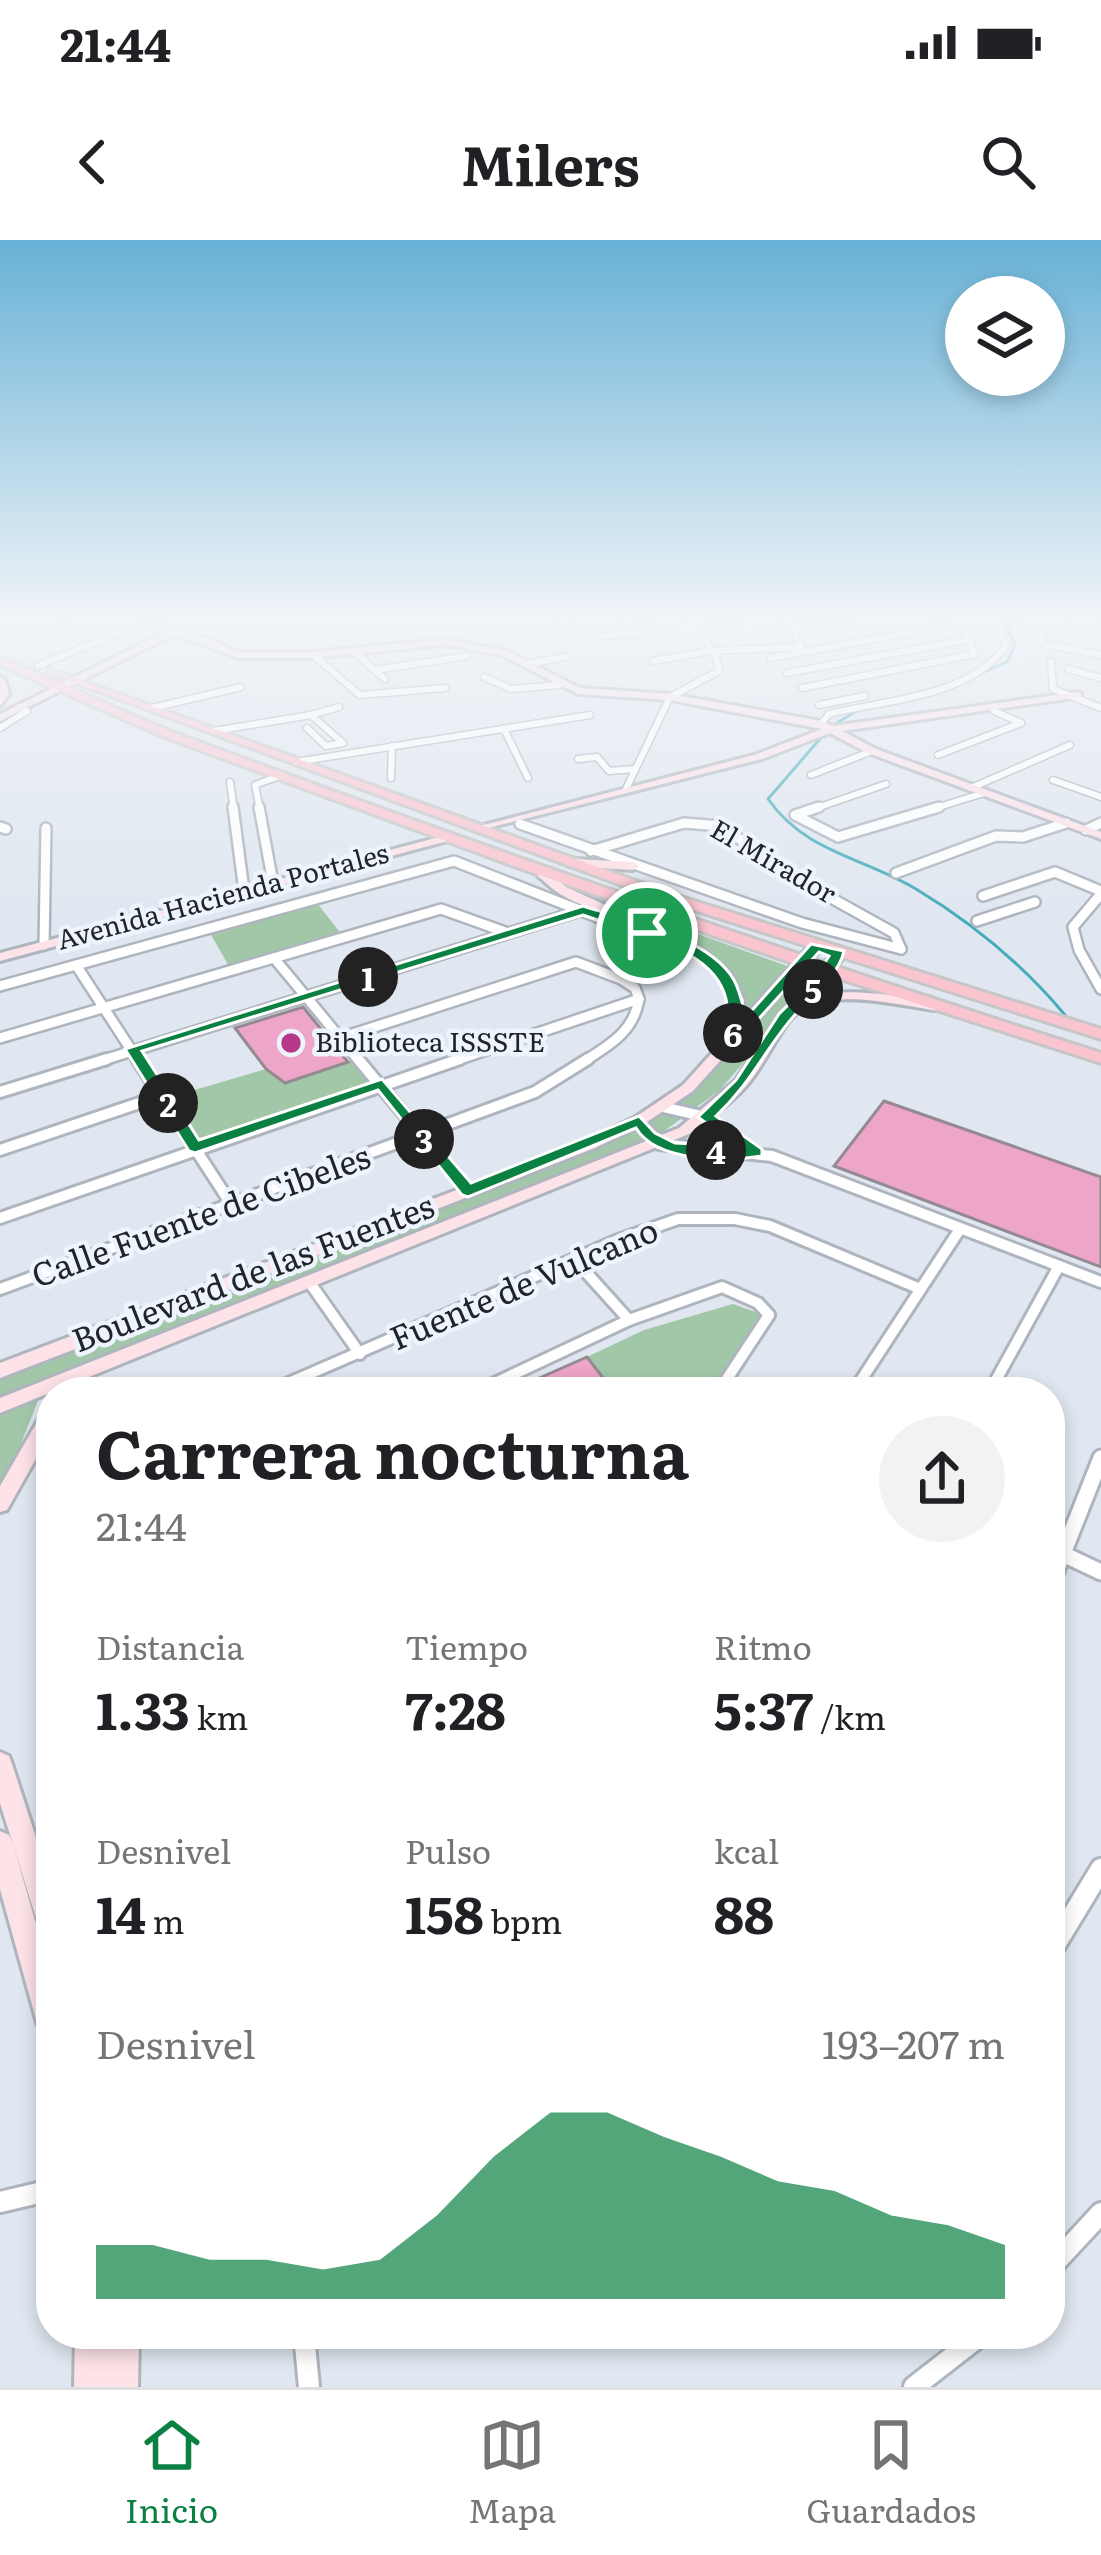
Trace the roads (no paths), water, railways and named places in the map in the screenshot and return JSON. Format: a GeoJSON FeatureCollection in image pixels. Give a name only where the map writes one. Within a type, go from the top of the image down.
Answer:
{"type":"FeatureCollection","features":[{"type":"Feature","properties":{"kind":"main road"},"geometry":{"type":"LineString","coordinates":[[137,716],[542,873],[799,962],[1101,1058]]}},
{"type":"Feature","properties":{"kind":"main road"},"geometry":{"type":"LineString","coordinates":[[176,716],[816,947],[1101,1034]]}},
{"type":"Feature","properties":{"kind":"street"},"geometry":{"type":"LineString","coordinates":[[214,731],[309,716]]}},
{"type":"Feature","properties":{"kind":"street"},"geometry":{"type":"LineString","coordinates":[[311,716],[322,720],[343,743]]}},
{"type":"Feature","properties":{"kind":"street"},"geometry":{"type":"LineString","coordinates":[[296,762],[583,716]]}},
{"type":"Feature","properties":{"kind":"street"},"geometry":{"type":"LineString","coordinates":[[626,789],[661,716]]}},
{"type":"Feature","properties":{"kind":"street"},"geometry":{"type":"LineString","coordinates":[[767,716],[826,728],[872,751],[1101,836]]}},
{"type":"Feature","properties":{"kind":"street"},"geometry":{"type":"LineString","coordinates":[[822,716],[826,728]]}},
{"type":"Feature","properties":{"kind":"street"},"geometry":{"type":"LineString","coordinates":[[480,829],[758,757],[861,716]]}},
{"type":"Feature","properties":{"kind":"street"},"geometry":{"type":"LineString","coordinates":[[826,728],[914,716]]}},
{"type":"Feature","properties":{"kind":"street"},"geometry":{"type":"LineString","coordinates":[[826,728],[943,716]]}},
{"type":"Feature","properties":{"kind":"street"},"geometry":{"type":"LineString","coordinates":[[938,755],[1021,723],[1006,716]]}},
{"type":"Feature","properties":{"kind":"street"},"geometry":{"type":"LineString","coordinates":[[307,728],[326,746],[372,743]]}},
{"type":"Feature","properties":{"kind":"street"},"geometry":{"type":"LineString","coordinates":[[504,729],[528,778]]}},
{"type":"Feature","properties":{"kind":"street"},"geometry":{"type":"LineString","coordinates":[[391,778],[392,746]]}},
{"type":"Feature","properties":{"kind":"street"},"geometry":{"type":"LineString","coordinates":[[886,784],[795,815],[838,837],[978,790],[1070,746]]}},
{"type":"Feature","properties":{"kind":"street"},"geometry":{"type":"LineString","coordinates":[[811,775],[872,751]]}},
{"type":"Feature","properties":{"kind":"street"},"geometry":{"type":"LineString","coordinates":[[578,759],[597,758],[610,771],[635,770]]}},
{"type":"Feature","properties":{"kind":"street"},"geometry":{"type":"LineString","coordinates":[[273,883],[255,785],[282,776]]}},
{"type":"Feature","properties":{"kind":"street"},"geometry":{"type":"LineString","coordinates":[[1053,780],[1101,797]]}},
{"type":"Feature","properties":{"kind":"street"},"geometry":{"type":"LineString","coordinates":[[230,782],[244,891]]}},
{"type":"Feature","properties":{"kind":"street","name":"El Mirador"},"geometry":{"type":"LineString","coordinates":[[684,823],[721,826],[797,879],[861,910],[894,934],[901,949],[802,923],[591,850],[684,823]]}},
{"type":"Feature","properties":{"kind":"street"},"geometry":{"type":"LineString","coordinates":[[896,873],[996,836],[1023,837],[1066,823]]}},
{"type":"Feature","properties":{"kind":"street"},"geometry":{"type":"LineString","coordinates":[[1086,830],[1101,823]]}},
{"type":"Feature","properties":{"kind":"street"},"geometry":{"type":"LineString","coordinates":[[520,824],[591,850]]}},
{"type":"Feature","properties":{"kind":"street"},"geometry":{"type":"LineString","coordinates":[[44,945],[46,828]]}},
{"type":"Feature","properties":{"kind":"street","name":"Avenida Hacienda Portales"},"geometry":{"type":"LineString","coordinates":[[0,957],[446,838]]}},
{"type":"Feature","properties":{"kind":"street"},"geometry":{"type":"LineString","coordinates":[[0,986],[454,862],[638,933],[654,931]]}},
{"type":"Feature","properties":{"kind":"street"},"geometry":{"type":"LineString","coordinates":[[573,863],[633,866]]}},
{"type":"Feature","properties":{"kind":"street"},"geometry":{"type":"LineString","coordinates":[[983,896],[1055,872],[1101,893],[1073,927],[1078,950],[1101,989]]}},
{"type":"Feature","properties":{"kind":"street"},"geometry":{"type":"LineString","coordinates":[[542,873],[564,892],[693,949],[727,980],[739,1018],[728,1048]]}},
{"type":"Feature","properties":{"kind":"street"},"geometry":{"type":"LineString","coordinates":[[977,921],[1035,902],[1015,886]]}},
{"type":"Feature","properties":{"kind":"street"},"geometry":{"type":"LineString","coordinates":[[0,1038],[446,908],[508,933]]}},
{"type":"Feature","properties":{"kind":"street"},"geometry":{"type":"LineString","coordinates":[[0,1092],[583,910]]}},
{"type":"Feature","properties":{"kind":"street"},"geometry":{"type":"LineString","coordinates":[[802,923],[840,952]]}},
{"type":"Feature","properties":{"kind":"street","name":"El Mirador"},"geometry":{"type":"LineString","coordinates":[[824,970],[840,952],[863,942]]}},
{"type":"Feature","properties":{"kind":"street","name":"El Mirador"},"geometry":{"type":"LineString","coordinates":[[799,962],[816,947]]}},
{"type":"Feature","properties":{"kind":"street"},"geometry":{"type":"LineString","coordinates":[[274,958],[468,1191]]}},
{"type":"Feature","properties":{"kind":"street"},"geometry":{"type":"LineString","coordinates":[[0,1218],[195,1147],[639,999],[635,988],[621,979],[576,962],[340,1038]]}},
{"type":"Feature","properties":{"kind":"street","name":"Boulevard de las Fuentes"},"geometry":{"type":"LineString","coordinates":[[0,1371],[639,1121],[663,1107],[728,1048],[799,962]]}},
{"type":"Feature","properties":{"kind":"street"},"geometry":{"type":"LineString","coordinates":[[76,965],[232,1207]]}},
{"type":"Feature","properties":{"kind":"street","name":"Boulevard de las Fuentes"},"geometry":{"type":"LineString","coordinates":[[73,1377],[659,1144],[706,1117],[742,1083],[785,1017],[822,979],[824,970]]}},
{"type":"Feature","properties":{"kind":"street"},"geometry":{"type":"LineString","coordinates":[[796,1007],[829,997],[868,994],[935,1006]]}},
{"type":"Feature","properties":{"kind":"street","name":"Calle Fuente de Cibeles"},"geometry":{"type":"LineString","coordinates":[[0,1289],[535,1092],[591,1060],[636,1017],[639,999]]}},
{"type":"Feature","properties":{"kind":"street"},"geometry":{"type":"LineString","coordinates":[[0,1150],[164,1095]]}},
{"type":"Feature","properties":{"kind":"street","name":"Boulevard de las Fuentes"},"geometry":{"type":"LineString","coordinates":[[663,1107],[706,1117],[756,1153],[1101,1282]]}},
{"type":"Feature","properties":{"kind":"street"},"geometry":{"type":"LineString","coordinates":[[639,1121],[659,1144]]}},
{"type":"Feature","properties":{"kind":"street","name":"Boulevard de las Fuentes"},"geometry":{"type":"LineString","coordinates":[[659,1144],[683,1150],[756,1153]]}},
{"type":"Feature","properties":{"kind":"street","name":"Fuente de Vulcano"},"geometry":{"type":"LineString","coordinates":[[305,1377],[654,1225],[704,1217],[735,1219],[800,1236],[918,1288]]}},
{"type":"Feature","properties":{"kind":"street"},"geometry":{"type":"LineString","coordinates":[[863,1377],[959,1229]]}},
{"type":"Feature","properties":{"kind":"street"},"geometry":{"type":"LineString","coordinates":[[574,1259],[628,1319]]}},
{"type":"Feature","properties":{"kind":"street"},"geometry":{"type":"LineString","coordinates":[[998,1377],[1059,1266]]}},
{"type":"Feature","properties":{"kind":"street"},"geometry":{"type":"LineString","coordinates":[[310,1283],[359,1354]]}},
{"type":"Feature","properties":{"kind":"street"},"geometry":{"type":"LineString","coordinates":[[508,1377],[628,1319],[722,1287],[765,1308],[769,1315],[729,1377]]}},
{"type":"Feature","properties":{"kind":"street"},"geometry":{"type":"LineString","coordinates":[[158,1310],[173,1337]]}},
{"type":"Feature","properties":{"kind":"street"},"geometry":{"type":"LineString","coordinates":[[91,1377],[106,1364]]}},
{"type":"Feature","properties":{"kind":"street","name":"Boulevard de las Fuentes"},"geometry":{"type":"LineString","coordinates":[[0,1406],[36,1392]]}},
{"type":"Feature","properties":{"kind":"street"},"geometry":{"type":"LineString","coordinates":[[0,1504],[36,1441]]}},
{"type":"Feature","properties":{"kind":"street"},"geometry":{"type":"LineString","coordinates":[[1101,1459],[1065,1555],[1101,1573]]}},
{"type":"Feature","properties":{"kind":"street"},"geometry":{"type":"LineString","coordinates":[[0,1764],[36,1877]]}},
{"type":"Feature","properties":{"kind":"street"},"geometry":{"type":"LineString","coordinates":[[0,1844],[36,1970]]}},
{"type":"Feature","properties":{"kind":"street"},"geometry":{"type":"LineString","coordinates":[[1065,1928],[1101,1869]]}},
{"type":"Feature","properties":{"kind":"street"},"geometry":{"type":"LineString","coordinates":[[0,2202],[36,2194]]}},
{"type":"Feature","properties":{"kind":"street"},"geometry":{"type":"LineString","coordinates":[[1065,2252],[1101,2213]]}},
{"type":"Feature","properties":{"kind":"street"},"geometry":{"type":"LineString","coordinates":[[90,2387],[91,2349]]}},
{"type":"Feature","properties":{"kind":"street"},"geometry":{"type":"LineString","coordinates":[[122,2387],[123,2349]]}},
{"type":"Feature","properties":{"kind":"street"},"geometry":{"type":"LineString","coordinates":[[305,2349],[309,2387]]}},
{"type":"Feature","properties":{"kind":"street"},"geometry":{"type":"LineString","coordinates":[[914,2387],[963,2349]]}},
{"type":"Feature","properties":{"kind":"waterway"},"geometry":{"type":"LineString","coordinates":[[832,726],[848,716]]}},
{"type":"Feature","properties":{"kind":"waterway"},"geometry":{"type":"LineString","coordinates":[[825,733],[768,799],[783,817],[818,843],[896,878],[957,916],[1014,962],[1065,1015]]}},
{"type":"Feature","properties":{"kind":"place","name":"Biblioteca ISSSTE"},"geometry":{"type":"Point","coordinates":[291,1043]}}]}
